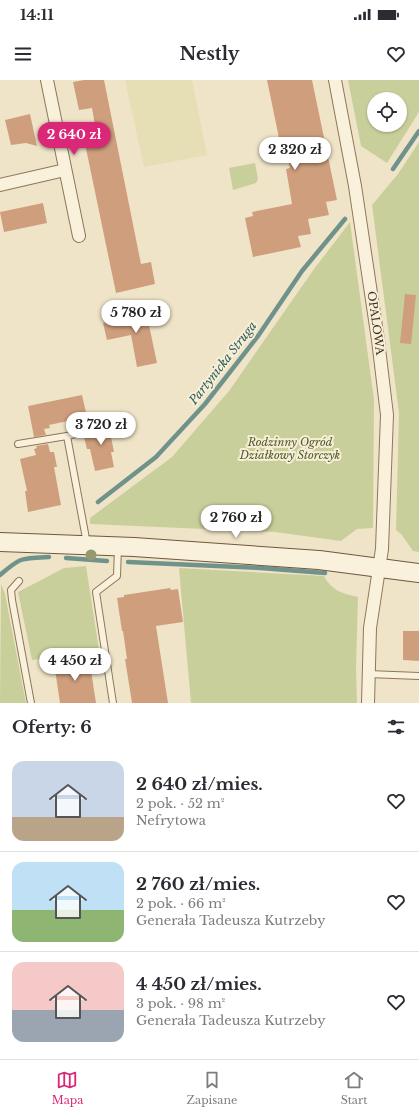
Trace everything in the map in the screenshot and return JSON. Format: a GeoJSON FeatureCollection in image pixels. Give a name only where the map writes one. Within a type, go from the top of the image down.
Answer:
{"type":"FeatureCollection","features":[{"type":"Feature","properties":{"kind":"street"},"geometry":{"type":"LineString","coordinates":[[47,80],[79,236]]}},
{"type":"Feature","properties":{"kind":"street","name":"OPALOWA"},"geometry":{"type":"LineString","coordinates":[[335,80],[356,186],[388,415],[380,568],[370,628],[368,703]]}},
{"type":"Feature","properties":{"kind":"street"},"geometry":{"type":"LineString","coordinates":[[0,185],[65,170]]}},
{"type":"Feature","properties":{"kind":"street"},"geometry":{"type":"LineString","coordinates":[[0,542],[118,547],[319,560],[419,573]]}},
{"type":"Feature","properties":{"kind":"lane"},"geometry":{"type":"LineString","coordinates":[[18,444],[89,431]]}},
{"type":"Feature","properties":{"kind":"lane"},"geometry":{"type":"LineString","coordinates":[[67,436],[87,546]]}},
{"type":"Feature","properties":{"kind":"lane"},"geometry":{"type":"LineString","coordinates":[[113,703],[96,592],[117,576],[118,547]]}},
{"type":"Feature","properties":{"kind":"lane"},"geometry":{"type":"LineString","coordinates":[[19,581],[11,590],[31,703]]}},
{"type":"Feature","properties":{"kind":"lane"},"geometry":{"type":"LineString","coordinates":[[368,674],[419,676]]}},
{"type":"Feature","properties":{"kind":"shaded area"},"geometry":{"type":"Polygon","coordinates":[[[125,80],[192,80],[207,155],[144,167],[125,80]]]}},
{"type":"Feature","properties":{"kind":"green space"},"geometry":{"type":"Polygon","coordinates":[[[348,80],[419,80],[419,112],[407,131],[407,92],[367,92],[367,132],[406,132],[387,163],[361,146],[348,80]]]}},
{"type":"Feature","properties":{"kind":"green space"},"geometry":{"type":"Polygon","coordinates":[[[419,142],[419,552],[413,551],[401,534],[396,530],[399,413],[372,205],[398,174],[419,142]]]}},
{"type":"Feature","properties":{"kind":"green space"},"geometry":{"type":"Polygon","coordinates":[[[255,163],[258,179],[256,183],[233,190],[229,168],[255,163]]]}},
{"type":"Feature","properties":{"kind":"green space","name":"Rodzinny Ogród Działkowy Storczyk"},"geometry":{"type":"Polygon","coordinates":[[[350,222],[374,400],[373,528],[357,529],[341,541],[275,532],[90,524],[90,518],[172,457],[229,391],[314,269],[350,222]]]}},
{"type":"Feature","properties":{"kind":"green space"},"geometry":{"type":"Polygon","coordinates":[[[86,566],[99,650],[32,660],[18,592],[64,568],[86,566]]]}},
{"type":"Feature","properties":{"kind":"green space"},"geometry":{"type":"Polygon","coordinates":[[[179,568],[324,576],[330,585],[338,591],[358,597],[356,669],[357,703],[191,703],[179,568]]]}},
{"type":"Feature","properties":{"kind":"green space"},"geometry":{"type":"Polygon","coordinates":[[[1,584],[5,594],[26,703],[0,703],[1,584]]]}},
{"type":"Feature","properties":{"kind":"building"},"geometry":{"type":"Polygon","coordinates":[[[84,80],[104,80],[141,264],[151,262],[155,284],[116,293],[83,134],[96,131],[92,108],[79,110],[73,82],[84,80]]]}},
{"type":"Feature","properties":{"kind":"building"},"geometry":{"type":"Polygon","coordinates":[[[267,80],[312,80],[337,200],[326,202],[329,215],[308,219],[311,234],[298,236],[301,247],[253,257],[245,218],[253,216],[252,212],[292,204],[286,169],[290,168],[284,137],[279,138],[267,80]]]}},
{"type":"Feature","properties":{"kind":"building"},"geometry":{"type":"Polygon","coordinates":[[[30,114],[37,146],[26,143],[11,145],[5,120],[30,114]]]}},
{"type":"Feature","properties":{"kind":"building"},"geometry":{"type":"Polygon","coordinates":[[[43,203],[47,223],[4,232],[0,212],[43,203]]]}},
{"type":"Feature","properties":{"kind":"building"},"geometry":{"type":"Polygon","coordinates":[[[405,294],[416,295],[411,344],[400,343],[405,294]]]}},
{"type":"Feature","properties":{"kind":"building"},"geometry":{"type":"Polygon","coordinates":[[[157,309],[160,323],[149,325],[157,363],[137,367],[131,335],[107,340],[103,323],[135,316],[134,313],[157,309]]]}},
{"type":"Feature","properties":{"kind":"building"},"geometry":{"type":"Polygon","coordinates":[[[82,395],[87,417],[49,425],[50,428],[44,429],[46,435],[34,437],[28,406],[82,395]]]}},
{"type":"Feature","properties":{"kind":"building"},"geometry":{"type":"Polygon","coordinates":[[[110,421],[114,452],[111,452],[114,467],[95,471],[90,449],[87,449],[84,437],[92,435],[93,430],[90,427],[82,427],[110,421]]]}},
{"type":"Feature","properties":{"kind":"building"},"geometry":{"type":"Polygon","coordinates":[[[48,444],[50,452],[54,452],[57,467],[54,467],[61,505],[28,512],[25,491],[27,491],[20,459],[36,455],[34,449],[37,448],[36,446],[48,444]]]}},
{"type":"Feature","properties":{"kind":"building"},"geometry":{"type":"Polygon","coordinates":[[[170,588],[171,590],[178,589],[183,622],[156,626],[168,703],[132,703],[125,659],[127,659],[123,631],[117,598],[124,597],[124,595],[170,588]]]}},
{"type":"Feature","properties":{"kind":"building"},"geometry":{"type":"Polygon","coordinates":[[[403,631],[419,631],[419,661],[403,660],[403,631]]]}},
{"type":"Feature","properties":{"kind":"building"},"geometry":{"type":"Polygon","coordinates":[[[87,658],[88,665],[90,664],[96,703],[60,703],[54,663],[87,658]]]}},
{"type":"Feature","properties":{"kind":"waterway","name":"Partynicka Struga"},"geometry":{"type":"LineString","coordinates":[[393,169],[419,131]]}},
{"type":"Feature","properties":{"kind":"waterway","name":"Partynicka Struga"},"geometry":{"type":"LineString","coordinates":[[98,502],[156,457],[205,404],[258,336],[302,271],[345,219]]}},
{"type":"Feature","properties":{"kind":"waterway","name":"Partynicka Struga"},"geometry":{"type":"LineString","coordinates":[[0,575],[17,562],[27,558],[49,557]]}},
{"type":"Feature","properties":{"kind":"waterway"},"geometry":{"type":"LineString","coordinates":[[66,558],[107,561]]}},
{"type":"Feature","properties":{"kind":"waterway"},"geometry":{"type":"LineString","coordinates":[[128,562],[260,568],[325,573]]}}]}
